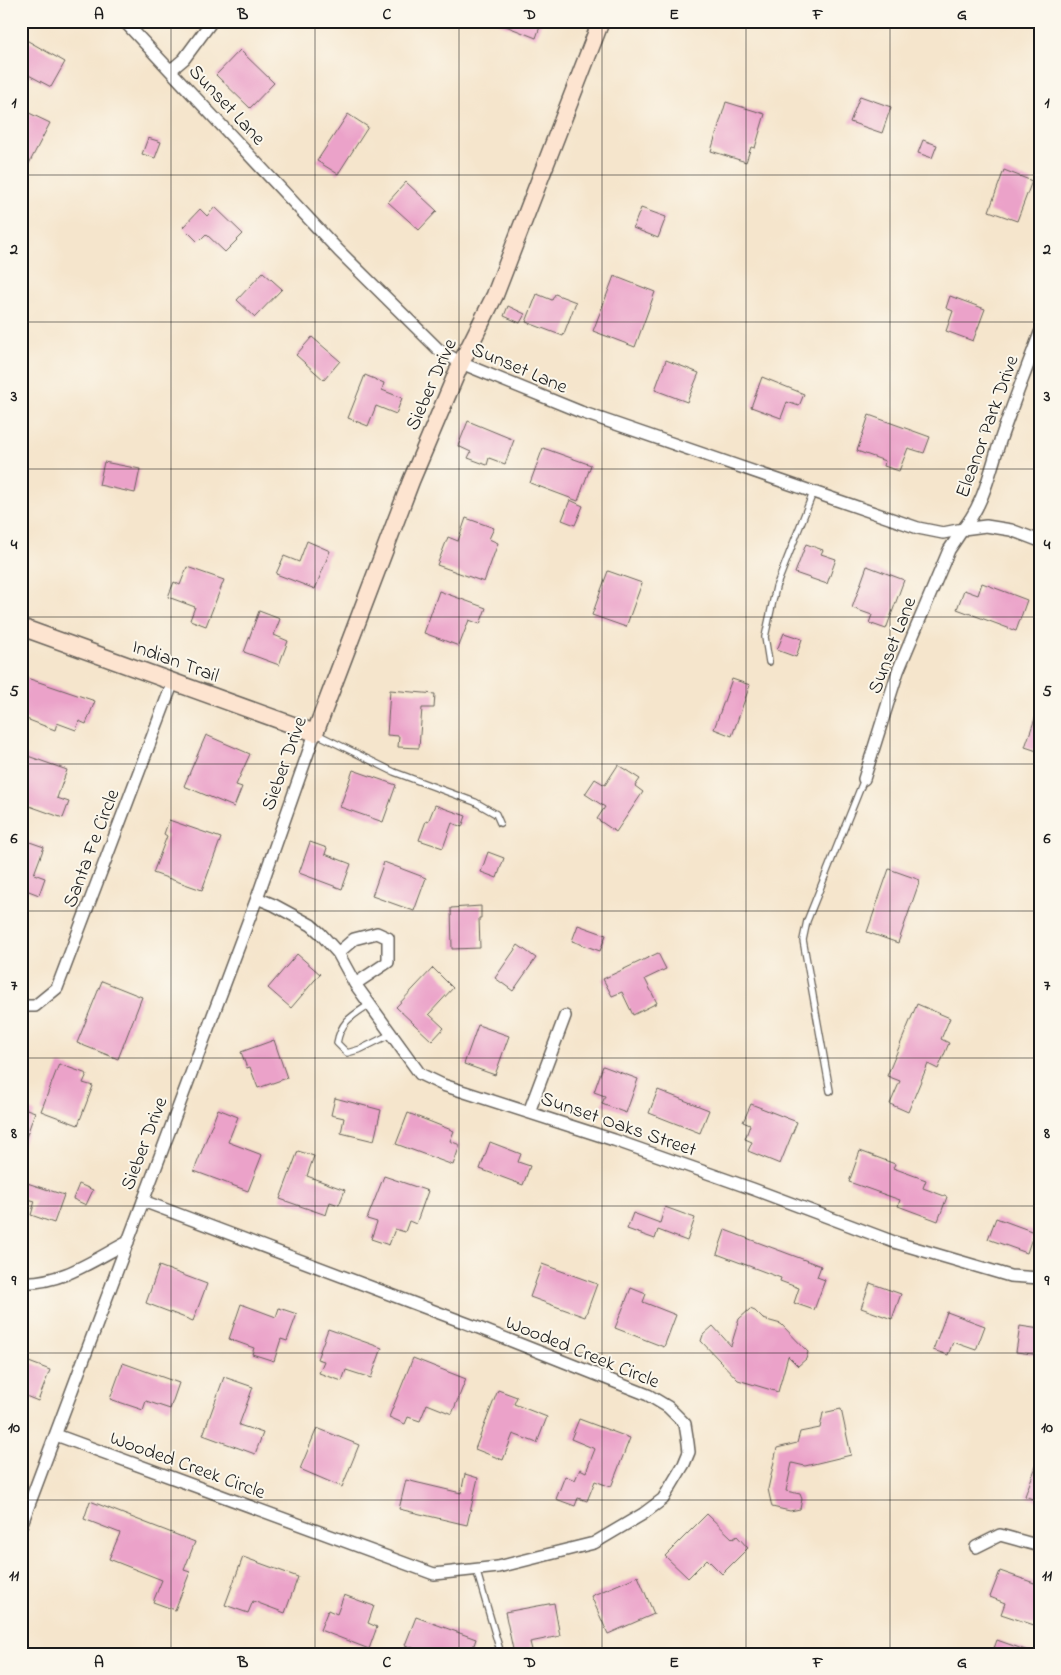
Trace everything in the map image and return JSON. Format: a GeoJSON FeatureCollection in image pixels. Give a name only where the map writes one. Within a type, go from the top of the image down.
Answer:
{"type":"FeatureCollection","features":[{"type":"Feature","properties":{"kind":"street","name":"Sunset Lane"},"geometry":{"type":"LineString","coordinates":[[124,21],[339,251],[438,349],[461,363],[580,412],[918,528],[943,533],[986,526],[1011,530],[1040,541]]}},
{"type":"Feature","properties":{"kind":"street"},"geometry":{"type":"LineString","coordinates":[[171,70],[184,59],[212,21]]}},
{"type":"Feature","properties":{"kind":"street","name":"Sieber Drive"},"geometry":{"type":"LineString","coordinates":[[21,1526],[408,490],[461,363],[495,295],[601,21]]}},
{"type":"Feature","properties":{"kind":"street","name":"Eleanor Park Drive"},"geometry":{"type":"LineString","coordinates":[[963,529],[972,518],[983,496],[1001,439],[1040,333]]}},
{"type":"Feature","properties":{"kind":"street","name":"Sunset Lane"},"geometry":{"type":"LineString","coordinates":[[864,778],[898,671],[949,550],[963,529]]}},
{"type":"Feature","properties":{"kind":"street","name":"Indian Trail"},"geometry":{"type":"LineString","coordinates":[[21,627],[316,733]]}},
{"type":"Feature","properties":{"kind":"street","name":"Santa Fe Circle"},"geometry":{"type":"LineString","coordinates":[[21,1006],[34,1006],[57,988],[173,682]]}},
{"type":"Feature","properties":{"kind":"street","name":"Sunset Oaks Street"},"geometry":{"type":"LineString","coordinates":[[257,898],[311,925],[338,953],[355,984],[420,1074],[443,1085],[614,1140],[894,1242],[1010,1276],[1040,1278]]}},
{"type":"Feature","properties":{"kind":"street"},"geometry":{"type":"LineString","coordinates":[[338,953],[354,939],[377,933],[388,938],[388,962],[355,984]]}},
{"type":"Feature","properties":{"kind":"street"},"geometry":{"type":"LineString","coordinates":[[529,1112],[565,1016]]}},
{"type":"Feature","properties":{"kind":"street","name":"Wooded Creek Circle"},"geometry":{"type":"LineString","coordinates":[[56,1435],[434,1574],[498,1567],[594,1543],[643,1514],[663,1499],[689,1452],[685,1424],[668,1407],[648,1395],[144,1201]]}},
{"type":"Feature","properties":{"kind":"street"},"geometry":{"type":"LineString","coordinates":[[21,1282],[35,1283],[64,1276],[128,1242]]}},
{"type":"Feature","properties":{"kind":"street"},"geometry":{"type":"LineString","coordinates":[[976,1547],[1000,1535],[1040,1546]]}},
{"type":"Feature","properties":{"kind":"lane"},"geometry":{"type":"LineString","coordinates":[[769,662],[765,637],[776,587],[813,493]]}},
{"type":"Feature","properties":{"kind":"lane"},"geometry":{"type":"LineString","coordinates":[[316,733],[394,772],[475,802],[496,814],[500,823]]}},
{"type":"Feature","properties":{"kind":"lane"},"geometry":{"type":"LineString","coordinates":[[830,1091],[804,940],[804,930],[864,778]]}},
{"type":"Feature","properties":{"kind":"lane"},"geometry":{"type":"LineString","coordinates":[[370,1004],[343,1024],[337,1043],[347,1053],[362,1049],[391,1034]]}},
{"type":"Feature","properties":{"kind":"lane"},"geometry":{"type":"LineString","coordinates":[[476,1569],[501,1654]]}},
{"type":"Feature","properties":{"kind":"building"},"geometry":{"type":"Polygon","coordinates":[[[493,21],[542,21],[536,38],[493,21]]]}},
{"type":"Feature","properties":{"kind":"building"},"geometry":{"type":"Polygon","coordinates":[[[21,37],[65,62],[51,87],[21,71],[21,37]]]}},
{"type":"Feature","properties":{"kind":"building"},"geometry":{"type":"Polygon","coordinates":[[[240,50],[274,83],[250,108],[216,75],[240,50]]]}},
{"type":"Feature","properties":{"kind":"building"},"geometry":{"type":"Polygon","coordinates":[[[860,96],[891,107],[882,133],[850,122],[860,96]]]}},
{"type":"Feature","properties":{"kind":"building"},"geometry":{"type":"Polygon","coordinates":[[[726,102],[765,114],[755,148],[751,147],[746,162],[711,151],[726,102]]]}},
{"type":"Feature","properties":{"kind":"building"},"geometry":{"type":"Polygon","coordinates":[[[27,112],[50,123],[21,179],[21,122],[27,112]]]}},
{"type":"Feature","properties":{"kind":"building"},"geometry":{"type":"Polygon","coordinates":[[[348,114],[368,127],[338,174],[317,161],[348,114]]]}},
{"type":"Feature","properties":{"kind":"building"},"geometry":{"type":"Polygon","coordinates":[[[148,138],[161,142],[155,158],[142,154],[148,138]]]}},
{"type":"Feature","properties":{"kind":"building"},"geometry":{"type":"Polygon","coordinates":[[[923,140],[937,145],[932,158],[918,153],[923,140]]]}},
{"type":"Feature","properties":{"kind":"building"},"geometry":{"type":"Polygon","coordinates":[[[1004,170],[1032,181],[1017,221],[989,211],[1004,170]]]}},
{"type":"Feature","properties":{"kind":"building"},"geometry":{"type":"Polygon","coordinates":[[[406,182],[437,211],[419,230],[388,202],[406,182]]]}},
{"type":"Feature","properties":{"kind":"building"},"geometry":{"type":"Polygon","coordinates":[[[215,207],[243,234],[225,252],[206,234],[198,242],[183,227],[200,209],[207,216],[215,207]]]}},
{"type":"Feature","properties":{"kind":"building"},"geometry":{"type":"Polygon","coordinates":[[[641,208],[666,217],[658,238],[633,228],[641,208]]]}},
{"type":"Feature","properties":{"kind":"building"},"geometry":{"type":"Polygon","coordinates":[[[263,272],[282,289],[255,317],[237,300],[263,272]]]}},
{"type":"Feature","properties":{"kind":"building"},"geometry":{"type":"Polygon","coordinates":[[[614,276],[655,292],[635,347],[593,331],[614,276]]]}},
{"type":"Feature","properties":{"kind":"building"},"geometry":{"type":"Polygon","coordinates":[[[537,294],[552,300],[555,294],[576,302],[563,336],[526,322],[537,294]]]}},
{"type":"Feature","properties":{"kind":"building"},"geometry":{"type":"Polygon","coordinates":[[[950,296],[985,309],[973,341],[946,331],[953,311],[946,308],[950,296]]]}},
{"type":"Feature","properties":{"kind":"building"},"geometry":{"type":"Polygon","coordinates":[[[508,306],[525,314],[520,323],[504,316],[508,306]]]}},
{"type":"Feature","properties":{"kind":"building"},"geometry":{"type":"Polygon","coordinates":[[[312,337],[340,361],[324,380],[296,355],[312,337]]]}},
{"type":"Feature","properties":{"kind":"building"},"geometry":{"type":"Polygon","coordinates":[[[666,360],[699,373],[687,402],[655,390],[666,360]]]}},
{"type":"Feature","properties":{"kind":"building"},"geometry":{"type":"Polygon","coordinates":[[[365,375],[384,383],[382,390],[402,398],[396,414],[376,406],[368,426],[348,418],[365,375]]]}},
{"type":"Feature","properties":{"kind":"building"},"geometry":{"type":"Polygon","coordinates":[[[762,377],[804,394],[799,406],[787,402],[781,418],[751,407],[762,377]]]}},
{"type":"Feature","properties":{"kind":"building"},"geometry":{"type":"Polygon","coordinates":[[[869,415],[930,437],[924,453],[908,448],[899,471],[884,466],[885,461],[857,451],[869,415]]]}},
{"type":"Feature","properties":{"kind":"building"},"geometry":{"type":"Polygon","coordinates":[[[468,421],[514,440],[505,464],[489,458],[487,465],[468,458],[471,452],[458,446],[468,421]]]}},
{"type":"Feature","properties":{"kind":"building"},"geometry":{"type":"Polygon","coordinates":[[[543,448],[591,465],[578,501],[530,483],[543,448]]]}},
{"type":"Feature","properties":{"kind":"building"},"geometry":{"type":"Polygon","coordinates":[[[104,462],[140,469],[135,493],[99,485],[104,462]]]}},
{"type":"Feature","properties":{"kind":"building"},"geometry":{"type":"Polygon","coordinates":[[[570,500],[583,506],[575,525],[562,520],[570,500]]]}},
{"type":"Feature","properties":{"kind":"building"},"geometry":{"type":"Polygon","coordinates":[[[466,518],[494,528],[489,539],[498,543],[484,582],[437,565],[448,537],[458,541],[466,518]]]}},
{"type":"Feature","properties":{"kind":"building"},"geometry":{"type":"Polygon","coordinates":[[[307,541],[330,551],[315,589],[276,574],[284,556],[299,562],[307,541]]]}},
{"type":"Feature","properties":{"kind":"building"},"geometry":{"type":"Polygon","coordinates":[[[806,544],[823,550],[821,554],[836,559],[827,584],[795,573],[806,544]]]}},
{"type":"Feature","properties":{"kind":"building"},"geometry":{"type":"Polygon","coordinates":[[[867,566],[904,580],[886,629],[869,623],[872,615],[852,608],[867,566]]]}},
{"type":"Feature","properties":{"kind":"building"},"geometry":{"type":"Polygon","coordinates":[[[187,567],[224,580],[206,626],[190,620],[195,607],[168,597],[174,582],[180,585],[187,567]]]}},
{"type":"Feature","properties":{"kind":"building"},"geometry":{"type":"Polygon","coordinates":[[[608,571],[642,583],[626,627],[592,615],[608,571]]]}},
{"type":"Feature","properties":{"kind":"building"},"geometry":{"type":"Polygon","coordinates":[[[982,583],[1027,600],[1016,631],[957,609],[964,590],[978,595],[982,583]]]}},
{"type":"Feature","properties":{"kind":"building"},"geometry":{"type":"Polygon","coordinates":[[[439,591],[486,608],[480,624],[469,620],[459,646],[424,633],[439,591]]]}},
{"type":"Feature","properties":{"kind":"building"},"geometry":{"type":"Polygon","coordinates":[[[259,611],[280,619],[274,635],[288,641],[279,665],[244,652],[259,611]]]}},
{"type":"Feature","properties":{"kind":"building"},"geometry":{"type":"Polygon","coordinates":[[[784,633],[802,639],[796,657],[777,650],[784,633]]]}},
{"type":"Feature","properties":{"kind":"building"},"geometry":{"type":"Polygon","coordinates":[[[21,676],[95,701],[86,724],[79,721],[76,730],[57,723],[55,730],[21,717],[21,676]]]}},
{"type":"Feature","properties":{"kind":"building"},"geometry":{"type":"Polygon","coordinates":[[[732,679],[750,685],[732,736],[714,729],[732,679]]]}},
{"type":"Feature","properties":{"kind":"building"},"geometry":{"type":"Polygon","coordinates":[[[390,690],[435,694],[434,708],[422,708],[419,748],[398,747],[399,736],[387,735],[390,690]]]}},
{"type":"Feature","properties":{"kind":"building"},"geometry":{"type":"Polygon","coordinates":[[[1038,710],[1040,711],[1040,752],[1025,747],[1038,710]]]}},
{"type":"Feature","properties":{"kind":"building"},"geometry":{"type":"Polygon","coordinates":[[[206,735],[250,754],[236,785],[242,787],[234,807],[184,786],[206,735]]]}},
{"type":"Feature","properties":{"kind":"building"},"geometry":{"type":"Polygon","coordinates":[[[25,755],[67,770],[57,798],[69,802],[63,818],[21,803],[21,765],[25,755]]]}},
{"type":"Feature","properties":{"kind":"building"},"geometry":{"type":"Polygon","coordinates":[[[618,765],[640,779],[635,786],[643,792],[616,832],[597,819],[605,807],[585,794],[595,779],[605,785],[618,765]]]}},
{"type":"Feature","properties":{"kind":"building"},"geometry":{"type":"Polygon","coordinates":[[[353,770],[396,785],[383,822],[340,807],[353,770]]]}},
{"type":"Feature","properties":{"kind":"building"},"geometry":{"type":"Polygon","coordinates":[[[435,805],[466,816],[462,827],[452,823],[443,848],[419,840],[426,821],[428,822],[435,805]]]}},
{"type":"Feature","properties":{"kind":"building"},"geometry":{"type":"Polygon","coordinates":[[[169,820],[221,838],[202,890],[153,873],[167,836],[164,834],[169,820]]]}},
{"type":"Feature","properties":{"kind":"building"},"geometry":{"type":"Polygon","coordinates":[[[21,839],[44,847],[34,874],[45,878],[39,895],[21,888],[21,839]]]}},
{"type":"Feature","properties":{"kind":"building"},"geometry":{"type":"Polygon","coordinates":[[[310,842],[327,848],[325,854],[351,864],[342,889],[299,873],[310,842]]]}},
{"type":"Feature","properties":{"kind":"building"},"geometry":{"type":"Polygon","coordinates":[[[488,852],[504,858],[497,878],[481,872],[488,852]]]}},
{"type":"Feature","properties":{"kind":"building"},"geometry":{"type":"Polygon","coordinates":[[[384,862],[426,878],[414,911],[372,896],[384,862]]]}},
{"type":"Feature","properties":{"kind":"building"},"geometry":{"type":"Polygon","coordinates":[[[889,869],[920,880],[898,943],[867,932],[889,869]]]}},
{"type":"Feature","properties":{"kind":"building"},"geometry":{"type":"Polygon","coordinates":[[[481,906],[481,918],[479,918],[480,948],[452,949],[451,908],[481,906]]]}},
{"type":"Feature","properties":{"kind":"building"},"geometry":{"type":"Polygon","coordinates":[[[578,925],[606,935],[600,951],[572,941],[578,925]]]}},
{"type":"Feature","properties":{"kind":"building"},"geometry":{"type":"Polygon","coordinates":[[[518,945],[536,958],[513,991],[495,978],[518,945]]]}},
{"type":"Feature","properties":{"kind":"building"},"geometry":{"type":"Polygon","coordinates":[[[658,953],[666,969],[645,979],[657,1003],[633,1015],[622,992],[612,996],[603,979],[658,953]]]}},
{"type":"Feature","properties":{"kind":"building"},"geometry":{"type":"Polygon","coordinates":[[[297,954],[320,974],[291,1008],[268,988],[297,954]]]}},
{"type":"Feature","properties":{"kind":"building"},"geometry":{"type":"Polygon","coordinates":[[[433,968],[453,988],[429,1014],[444,1028],[432,1041],[396,1007],[433,968]]]}},
{"type":"Feature","properties":{"kind":"building"},"geometry":{"type":"Polygon","coordinates":[[[102,981],[142,997],[118,1059],[77,1043],[102,981]]]}},
{"type":"Feature","properties":{"kind":"building"},"geometry":{"type":"Polygon","coordinates":[[[917,1004],[950,1018],[941,1039],[949,1043],[938,1069],[928,1064],[908,1112],[890,1104],[900,1081],[887,1076],[917,1004]]]}},
{"type":"Feature","properties":{"kind":"building"},"geometry":{"type":"Polygon","coordinates":[[[478,1025],[509,1036],[495,1075],[464,1064],[478,1025]]]}},
{"type":"Feature","properties":{"kind":"building"},"geometry":{"type":"Polygon","coordinates":[[[274,1040],[287,1078],[258,1088],[250,1067],[247,1068],[241,1052],[274,1040]]]}},
{"type":"Feature","properties":{"kind":"building"},"geometry":{"type":"Polygon","coordinates":[[[59,1064],[87,1074],[83,1083],[93,1086],[78,1125],[41,1111],[59,1064]]]}},
{"type":"Feature","properties":{"kind":"building"},"geometry":{"type":"Polygon","coordinates":[[[603,1066],[638,1079],[626,1113],[602,1104],[605,1096],[594,1092],[603,1066]]]}},
{"type":"Feature","properties":{"kind":"building"},"geometry":{"type":"Polygon","coordinates":[[[658,1090],[709,1110],[700,1133],[649,1113],[658,1090]]]}},
{"type":"Feature","properties":{"kind":"building"},"geometry":{"type":"Polygon","coordinates":[[[335,1098],[381,1110],[374,1141],[341,1133],[344,1118],[331,1115],[335,1098]]]}},
{"type":"Feature","properties":{"kind":"building"},"geometry":{"type":"Polygon","coordinates":[[[751,1104],[797,1122],[780,1164],[748,1151],[752,1142],[745,1139],[750,1125],[743,1122],[751,1104]]]}},
{"type":"Feature","properties":{"kind":"building"},"geometry":{"type":"Polygon","coordinates":[[[21,1107],[35,1112],[23,1146],[21,1146],[21,1107]]]}},
{"type":"Feature","properties":{"kind":"building"},"geometry":{"type":"Polygon","coordinates":[[[218,1109],[238,1117],[228,1142],[262,1155],[248,1191],[194,1171],[218,1109]]]}},
{"type":"Feature","properties":{"kind":"building"},"geometry":{"type":"Polygon","coordinates":[[[408,1113],[454,1131],[450,1141],[460,1145],[453,1165],[396,1144],[408,1113]]]}},
{"type":"Feature","properties":{"kind":"building"},"geometry":{"type":"Polygon","coordinates":[[[490,1142],[521,1154],[518,1162],[530,1166],[523,1185],[480,1169],[490,1142]]]}},
{"type":"Feature","properties":{"kind":"building"},"geometry":{"type":"Polygon","coordinates":[[[298,1151],[314,1156],[307,1176],[345,1190],[339,1205],[330,1202],[326,1215],[280,1199],[298,1151]]]}},
{"type":"Feature","properties":{"kind":"building"},"geometry":{"type":"Polygon","coordinates":[[[860,1151],[895,1164],[893,1168],[926,1180],[923,1188],[947,1197],[938,1221],[898,1206],[900,1200],[849,1182],[860,1151]]]}},
{"type":"Feature","properties":{"kind":"building"},"geometry":{"type":"Polygon","coordinates":[[[384,1176],[428,1191],[416,1224],[409,1221],[405,1232],[395,1229],[389,1245],[371,1239],[377,1222],[367,1219],[384,1176]]]}},
{"type":"Feature","properties":{"kind":"building"},"geometry":{"type":"Polygon","coordinates":[[[21,1181],[64,1195],[54,1223],[31,1215],[35,1201],[21,1197],[21,1181]]]}},
{"type":"Feature","properties":{"kind":"building"},"geometry":{"type":"Polygon","coordinates":[[[79,1184],[93,1190],[86,1205],[73,1199],[79,1184]]]}},
{"type":"Feature","properties":{"kind":"building"},"geometry":{"type":"Polygon","coordinates":[[[665,1207],[695,1218],[687,1241],[658,1230],[655,1239],[627,1229],[633,1213],[660,1223],[665,1207]]]}},
{"type":"Feature","properties":{"kind":"building"},"geometry":{"type":"Polygon","coordinates":[[[996,1218],[1034,1232],[1027,1253],[988,1239],[996,1218]]]}},
{"type":"Feature","properties":{"kind":"building"},"geometry":{"type":"Polygon","coordinates":[[[725,1230],[821,1266],[817,1277],[825,1280],[814,1310],[794,1303],[799,1288],[780,1281],[781,1278],[717,1254],[725,1230]]]}},
{"type":"Feature","properties":{"kind":"building"},"geometry":{"type":"Polygon","coordinates":[[[542,1264],[597,1284],[585,1317],[530,1297],[542,1264]]]}},
{"type":"Feature","properties":{"kind":"building"},"geometry":{"type":"Polygon","coordinates":[[[159,1266],[207,1284],[193,1321],[146,1303],[159,1266]]]}},
{"type":"Feature","properties":{"kind":"building"},"geometry":{"type":"Polygon","coordinates":[[[870,1283],[901,1294],[892,1319],[861,1308],[870,1283]]]}},
{"type":"Feature","properties":{"kind":"building"},"geometry":{"type":"Polygon","coordinates":[[[631,1288],[646,1294],[643,1302],[676,1315],[664,1347],[615,1328],[631,1288]]]}},
{"type":"Feature","properties":{"kind":"building"},"geometry":{"type":"Polygon","coordinates":[[[241,1304],[276,1317],[279,1308],[297,1314],[287,1341],[281,1339],[274,1361],[252,1354],[254,1348],[229,1339],[241,1304]]]}},
{"type":"Feature","properties":{"kind":"building"},"geometry":{"type":"Polygon","coordinates":[[[750,1309],[763,1319],[781,1324],[808,1352],[806,1359],[798,1366],[788,1356],[778,1392],[738,1380],[701,1341],[703,1335],[713,1326],[731,1346],[739,1319],[750,1309]]]}},
{"type":"Feature","properties":{"kind":"building"},"geometry":{"type":"Polygon","coordinates":[[[947,1312],[985,1326],[976,1350],[953,1342],[948,1355],[933,1350],[947,1312]]]}},
{"type":"Feature","properties":{"kind":"building"},"geometry":{"type":"Polygon","coordinates":[[[1020,1326],[1040,1329],[1040,1355],[1016,1352],[1020,1326]]]}},
{"type":"Feature","properties":{"kind":"building"},"geometry":{"type":"Polygon","coordinates":[[[328,1329],[382,1348],[371,1378],[346,1370],[342,1381],[319,1373],[324,1361],[317,1359],[328,1329]]]}},
{"type":"Feature","properties":{"kind":"building"},"geometry":{"type":"Polygon","coordinates":[[[413,1358],[466,1379],[452,1414],[427,1404],[420,1421],[408,1417],[405,1424],[389,1417],[413,1358]]]}},
{"type":"Feature","properties":{"kind":"building"},"geometry":{"type":"Polygon","coordinates":[[[21,1359],[50,1370],[38,1401],[21,1394],[21,1359]]]}},
{"type":"Feature","properties":{"kind":"building"},"geometry":{"type":"Polygon","coordinates":[[[123,1363],[179,1383],[170,1409],[146,1401],[143,1410],[110,1399],[123,1363]]]}},
{"type":"Feature","properties":{"kind":"building"},"geometry":{"type":"Polygon","coordinates":[[[224,1377],[253,1387],[239,1425],[263,1433],[255,1454],[203,1435],[224,1377]]]}},
{"type":"Feature","properties":{"kind":"building"},"geometry":{"type":"Polygon","coordinates":[[[498,1390],[517,1397],[514,1404],[547,1417],[537,1443],[513,1434],[503,1460],[475,1449],[498,1390]]]}},
{"type":"Feature","properties":{"kind":"building"},"geometry":{"type":"Polygon","coordinates":[[[841,1409],[851,1455],[805,1466],[792,1463],[786,1491],[800,1494],[802,1499],[800,1509],[790,1511],[772,1507],[768,1489],[777,1448],[797,1443],[800,1432],[820,1428],[823,1413],[841,1409]]]}},
{"type":"Feature","properties":{"kind":"building"},"geometry":{"type":"Polygon","coordinates":[[[579,1419],[630,1438],[611,1487],[595,1481],[587,1501],[578,1498],[575,1506],[556,1499],[565,1476],[575,1480],[580,1469],[586,1472],[595,1449],[571,1439],[579,1419]]]}},
{"type":"Feature","properties":{"kind":"building"},"geometry":{"type":"Polygon","coordinates":[[[317,1428],[359,1445],[342,1487],[300,1469],[317,1428]]]}},
{"type":"Feature","properties":{"kind":"building"},"geometry":{"type":"Polygon","coordinates":[[[1038,1461],[1040,1461],[1040,1502],[1025,1496],[1038,1461]]]}},
{"type":"Feature","properties":{"kind":"building"},"geometry":{"type":"Polygon","coordinates":[[[465,1474],[478,1478],[467,1525],[399,1509],[406,1480],[461,1493],[465,1474]]]}},
{"type":"Feature","properties":{"kind":"building"},"geometry":{"type":"Polygon","coordinates":[[[90,1501],[195,1542],[184,1570],[190,1572],[175,1610],[153,1602],[162,1580],[109,1559],[120,1533],[84,1519],[90,1501]]]}},
{"type":"Feature","properties":{"kind":"building"},"geometry":{"type":"Polygon","coordinates":[[[707,1514],[733,1539],[737,1536],[748,1548],[722,1574],[707,1559],[688,1578],[665,1556],[707,1514]]]}},
{"type":"Feature","properties":{"kind":"building"},"geometry":{"type":"Polygon","coordinates":[[[243,1557],[298,1577],[285,1613],[253,1601],[248,1613],[225,1605],[243,1557]]]}},
{"type":"Feature","properties":{"kind":"building"},"geometry":{"type":"Polygon","coordinates":[[[1000,1571],[1040,1585],[1040,1627],[1001,1614],[1005,1603],[990,1597],[1000,1571]]]}},
{"type":"Feature","properties":{"kind":"building"},"geometry":{"type":"Polygon","coordinates":[[[638,1576],[654,1614],[608,1634],[591,1596],[638,1576]]]}},
{"type":"Feature","properties":{"kind":"building"},"geometry":{"type":"Polygon","coordinates":[[[344,1595],[374,1606],[368,1623],[377,1627],[369,1649],[320,1630],[328,1610],[337,1614],[344,1595]]]}},
{"type":"Feature","properties":{"kind":"building"},"geometry":{"type":"Polygon","coordinates":[[[554,1603],[560,1636],[530,1642],[533,1654],[514,1654],[505,1612],[554,1603]]]}},
{"type":"Feature","properties":{"kind":"building"},"geometry":{"type":"Polygon","coordinates":[[[416,1617],[476,1639],[471,1654],[429,1654],[405,1645],[416,1617]]]}},
{"type":"Feature","properties":{"kind":"building"},"geometry":{"type":"Polygon","coordinates":[[[997,1640],[1031,1652],[1030,1654],[992,1654],[997,1640]]]}}]}
